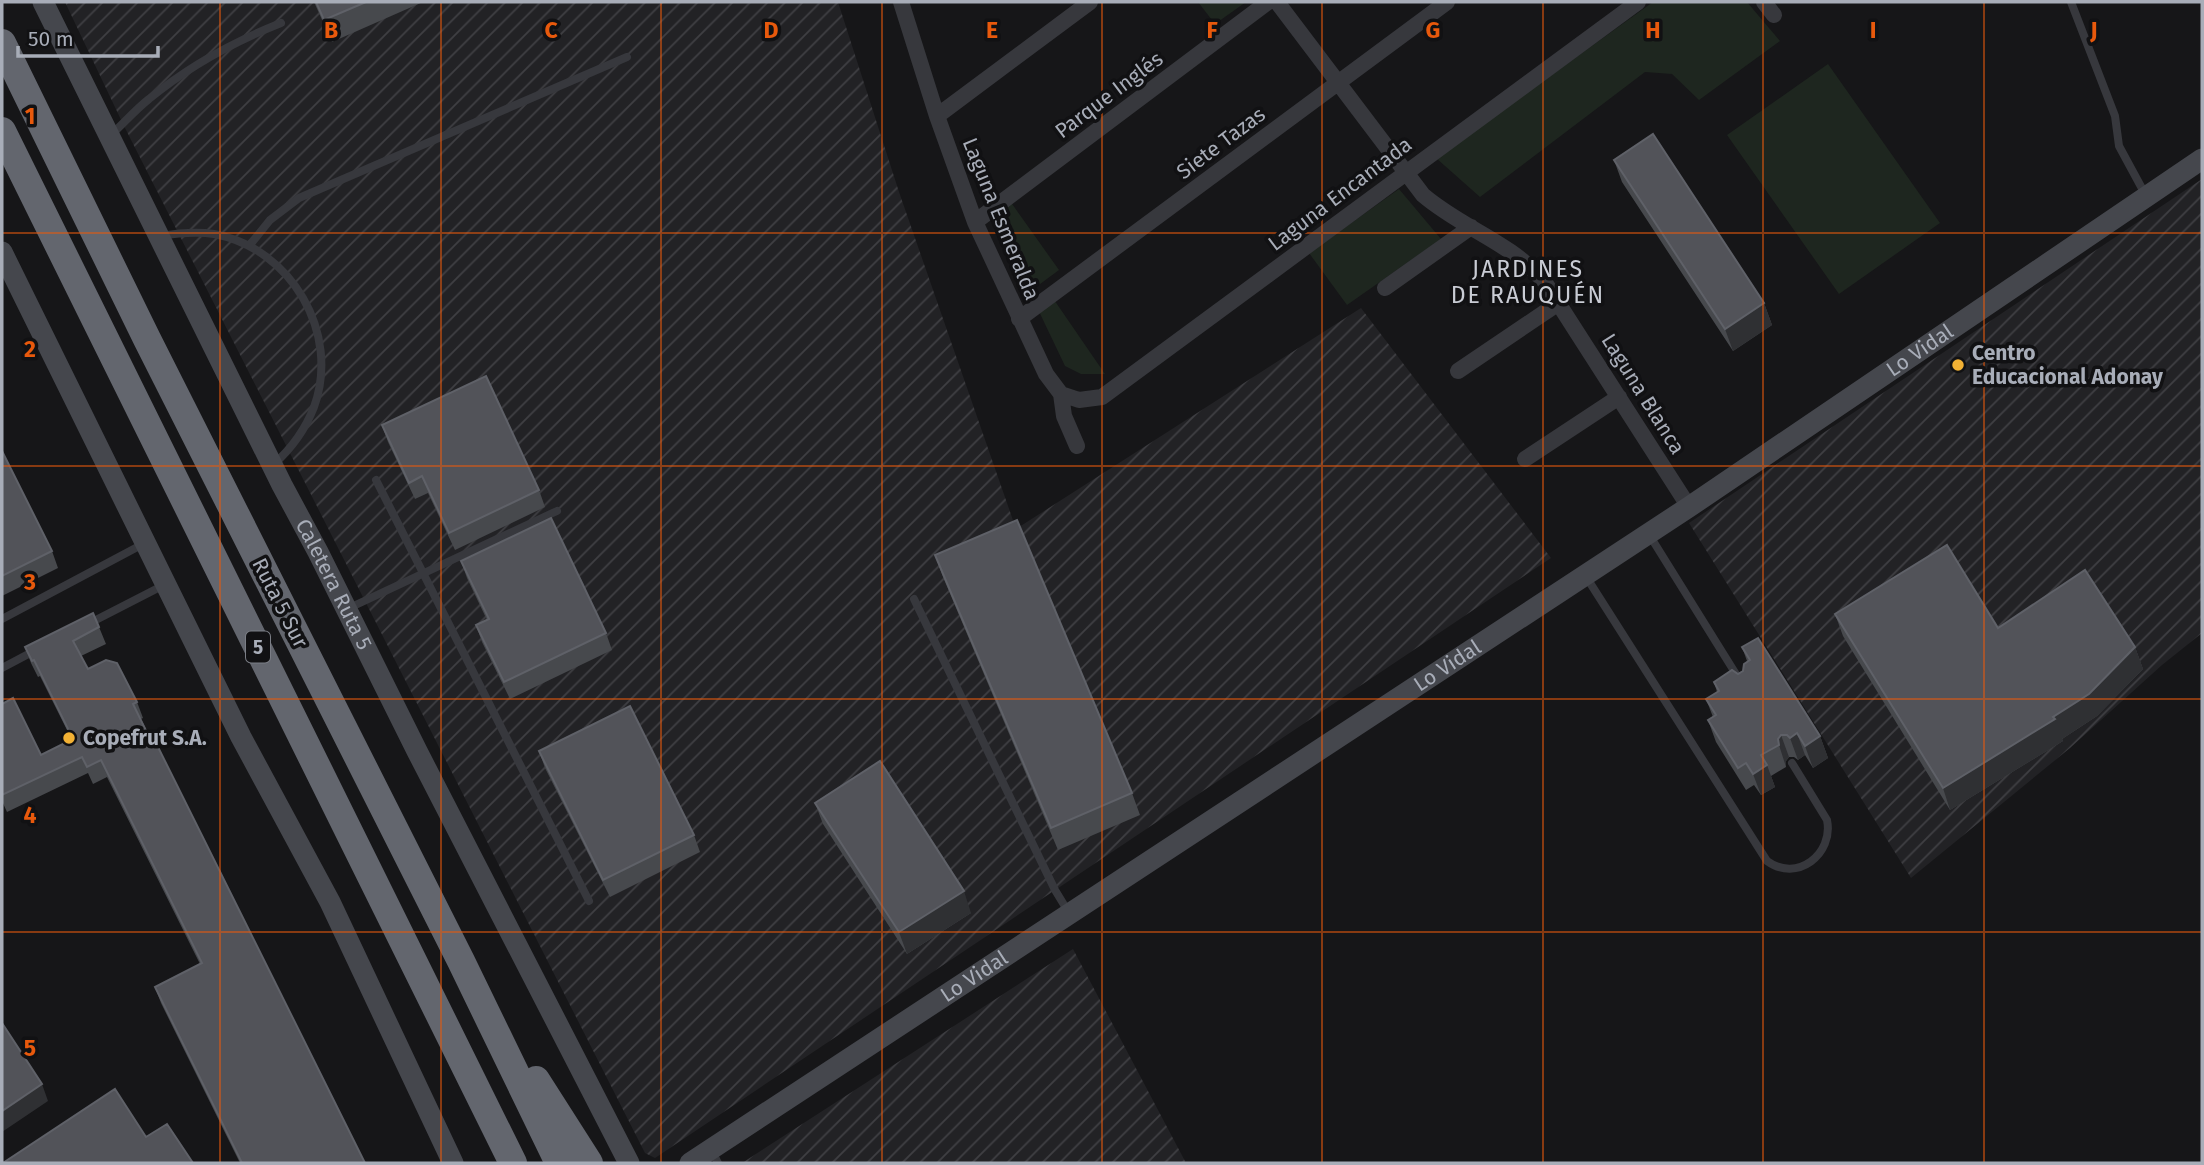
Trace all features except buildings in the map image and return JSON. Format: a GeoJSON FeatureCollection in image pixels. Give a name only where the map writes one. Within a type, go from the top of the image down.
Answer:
{"type":"FeatureCollection","features":[{"type":"Feature","properties":{"kind":"highway","name":"Ruta 5 Sur"},"geometry":{"type":"LineString","coordinates":[[2,43],[147,339],[461,961],[559,1163]]}},
{"type":"Feature","properties":{"kind":"highway","name":"Ruta 5 Sur"},"geometry":{"type":"LineString","coordinates":[[2,131],[513,1163]]}},
{"type":"Feature","properties":{"kind":"highway"},"geometry":{"type":"LineString","coordinates":[[461,961],[589,1163]]}},
{"type":"Feature","properties":{"kind":"street","name":"Caletera Ruta 5"},"geometry":{"type":"LineString","coordinates":[[43,2],[272,467],[629,1163]]}},
{"type":"Feature","properties":{"kind":"street"},"geometry":{"type":"LineString","coordinates":[[937,116],[1090,2]]}},
{"type":"Feature","properties":{"kind":"street","name":"Parque Inglés"},"geometry":{"type":"LineString","coordinates":[[975,222],[1268,2]]}},
{"type":"Feature","properties":{"kind":"street","name":"Laguna Blanca"},"geometry":{"type":"LineString","coordinates":[[1277,2],[1423,195],[1437,207],[1521,257],[1544,281],[1560,302],[1689,507]]}},
{"type":"Feature","properties":{"kind":"street","name":"Siete Tazas"},"geometry":{"type":"LineString","coordinates":[[1019,319],[1447,2]]}},
{"type":"Feature","properties":{"kind":"street","name":"Laguna Encantada"},"geometry":{"type":"LineString","coordinates":[[1061,394],[1079,400],[1102,397],[1638,2]]}},
{"type":"Feature","properties":{"kind":"street"},"geometry":{"type":"LineString","coordinates":[[1764,2],[1774,15]]}},
{"type":"Feature","properties":{"kind":"street","name":"Laguna Esmeralda"},"geometry":{"type":"LineString","coordinates":[[903,3],[937,116],[975,222],[1046,374],[1061,394],[1063,416],[1077,446]]}},
{"type":"Feature","properties":{"kind":"street","name":"Lo Vidal"},"geometry":{"type":"LineString","coordinates":[[690,1163],[714,1156],[1069,914],[1689,507],[2202,159]]}},
{"type":"Feature","properties":{"kind":"street"},"geometry":{"type":"LineString","coordinates":[[1385,288],[1471,227]]}},
{"type":"Feature","properties":{"kind":"street"},"geometry":{"type":"LineString","coordinates":[[2,252],[251,757],[330,902],[453,1163]]}},
{"type":"Feature","properties":{"kind":"street"},"geometry":{"type":"LineString","coordinates":[[1458,371],[1560,302]]}},
{"type":"Feature","properties":{"kind":"street"},"geometry":{"type":"LineString","coordinates":[[1525,459],[1619,397]]}},
{"type":"Feature","properties":{"kind":"lane"},"geometry":{"type":"LineString","coordinates":[[2071,2],[2115,116],[2119,146],[2147,197]]}},
{"type":"Feature","properties":{"kind":"lane"},"geometry":{"type":"LineString","coordinates":[[108,137],[149,99],[182,74],[225,48],[281,23]]}},
{"type":"Feature","properties":{"kind":"lane"},"geometry":{"type":"LineString","coordinates":[[248,246],[270,220],[299,198],[627,57]]}},
{"type":"Feature","properties":{"kind":"lane"},"geometry":{"type":"LineString","coordinates":[[158,236],[194,232],[231,239],[248,246],[279,267],[303,296],[311,313],[320,349],[321,368],[315,405],[298,439],[272,467]]}},
{"type":"Feature","properties":{"kind":"lane"},"geometry":{"type":"LineString","coordinates":[[376,480],[589,901]]}},
{"type":"Feature","properties":{"kind":"lane"},"geometry":{"type":"LineString","coordinates":[[347,609],[557,511]]}},
{"type":"Feature","properties":{"kind":"lane"},"geometry":{"type":"LineString","coordinates":[[1648,533],[1745,689]]}},
{"type":"Feature","properties":{"kind":"lane"},"geometry":{"type":"LineString","coordinates":[[2,619],[145,543]]}},
{"type":"Feature","properties":{"kind":"lane"},"geometry":{"type":"LineString","coordinates":[[1585,575],[1767,861],[1789,870],[1802,866],[1820,853],[1828,838],[1829,829],[1827,820],[1792,763]]}},
{"type":"Feature","properties":{"kind":"lane"},"geometry":{"type":"LineString","coordinates":[[82,626],[165,584]]}},
{"type":"Feature","properties":{"kind":"lane"},"geometry":{"type":"LineString","coordinates":[[914,599],[1069,914]]}},
{"type":"Feature","properties":{"kind":"lane"},"geometry":{"type":"LineString","coordinates":[[2,668],[48,645]]}},
{"type":"Feature","properties":{"kind":"shaded area"},"geometry":{"type":"Polygon","coordinates":[[[65,2],[838,2],[899,192],[1016,529],[1361,308],[1551,558],[655,1158],[645,1153],[123,124],[65,2]]]}},
{"type":"Feature","properties":{"kind":"shaded area"},"geometry":{"type":"Polygon","coordinates":[[[1198,2],[1246,2],[1215,24],[1198,2]]]}},
{"type":"Feature","properties":{"kind":"shaded area"},"geometry":{"type":"Polygon","coordinates":[[[1653,2],[1747,2],[1780,41],[1699,100],[1672,74],[1645,72],[1480,197],[1436,158],[1653,2]]]}},
{"type":"Feature","properties":{"kind":"shaded area"},"geometry":{"type":"Polygon","coordinates":[[[1828,64],[1940,223],[1839,294],[1727,135],[1828,64]]]}},
{"type":"Feature","properties":{"kind":"shaded area"},"geometry":{"type":"Polygon","coordinates":[[[2202,179],[2202,633],[2162,665],[2070,748],[1911,878],[1689,523],[2202,179]]]}},
{"type":"Feature","properties":{"kind":"shaded area"},"geometry":{"type":"Polygon","coordinates":[[[1399,189],[1441,239],[1347,305],[1309,253],[1399,189]]]}},
{"type":"Feature","properties":{"kind":"shaded area"},"geometry":{"type":"Polygon","coordinates":[[[1005,194],[1059,270],[1032,290],[993,201],[1005,194]]]}},
{"type":"Feature","properties":{"kind":"shaded area"},"geometry":{"type":"Polygon","coordinates":[[[1048,291],[1105,374],[1081,374],[1065,366],[1034,301],[1048,291]]]}},
{"type":"Feature","properties":{"kind":"shaded area"},"geometry":{"type":"Polygon","coordinates":[[[1073,949],[1186,1163],[742,1163],[1073,949]]]}},
{"type":"Feature","properties":{"kind":"place","name":"Centro Educacional Adonay"},"geometry":{"type":"Point","coordinates":[1958,365]}},
{"type":"Feature","properties":{"kind":"place","name":"Copefrut S.A."},"geometry":{"type":"Point","coordinates":[69,738]}},
{"type":"Feature","properties":{"kind":"district","name":"JARDINES DE RAUQUÉN"},"geometry":{"type":"Point","coordinates":[1528,282]}}]}
